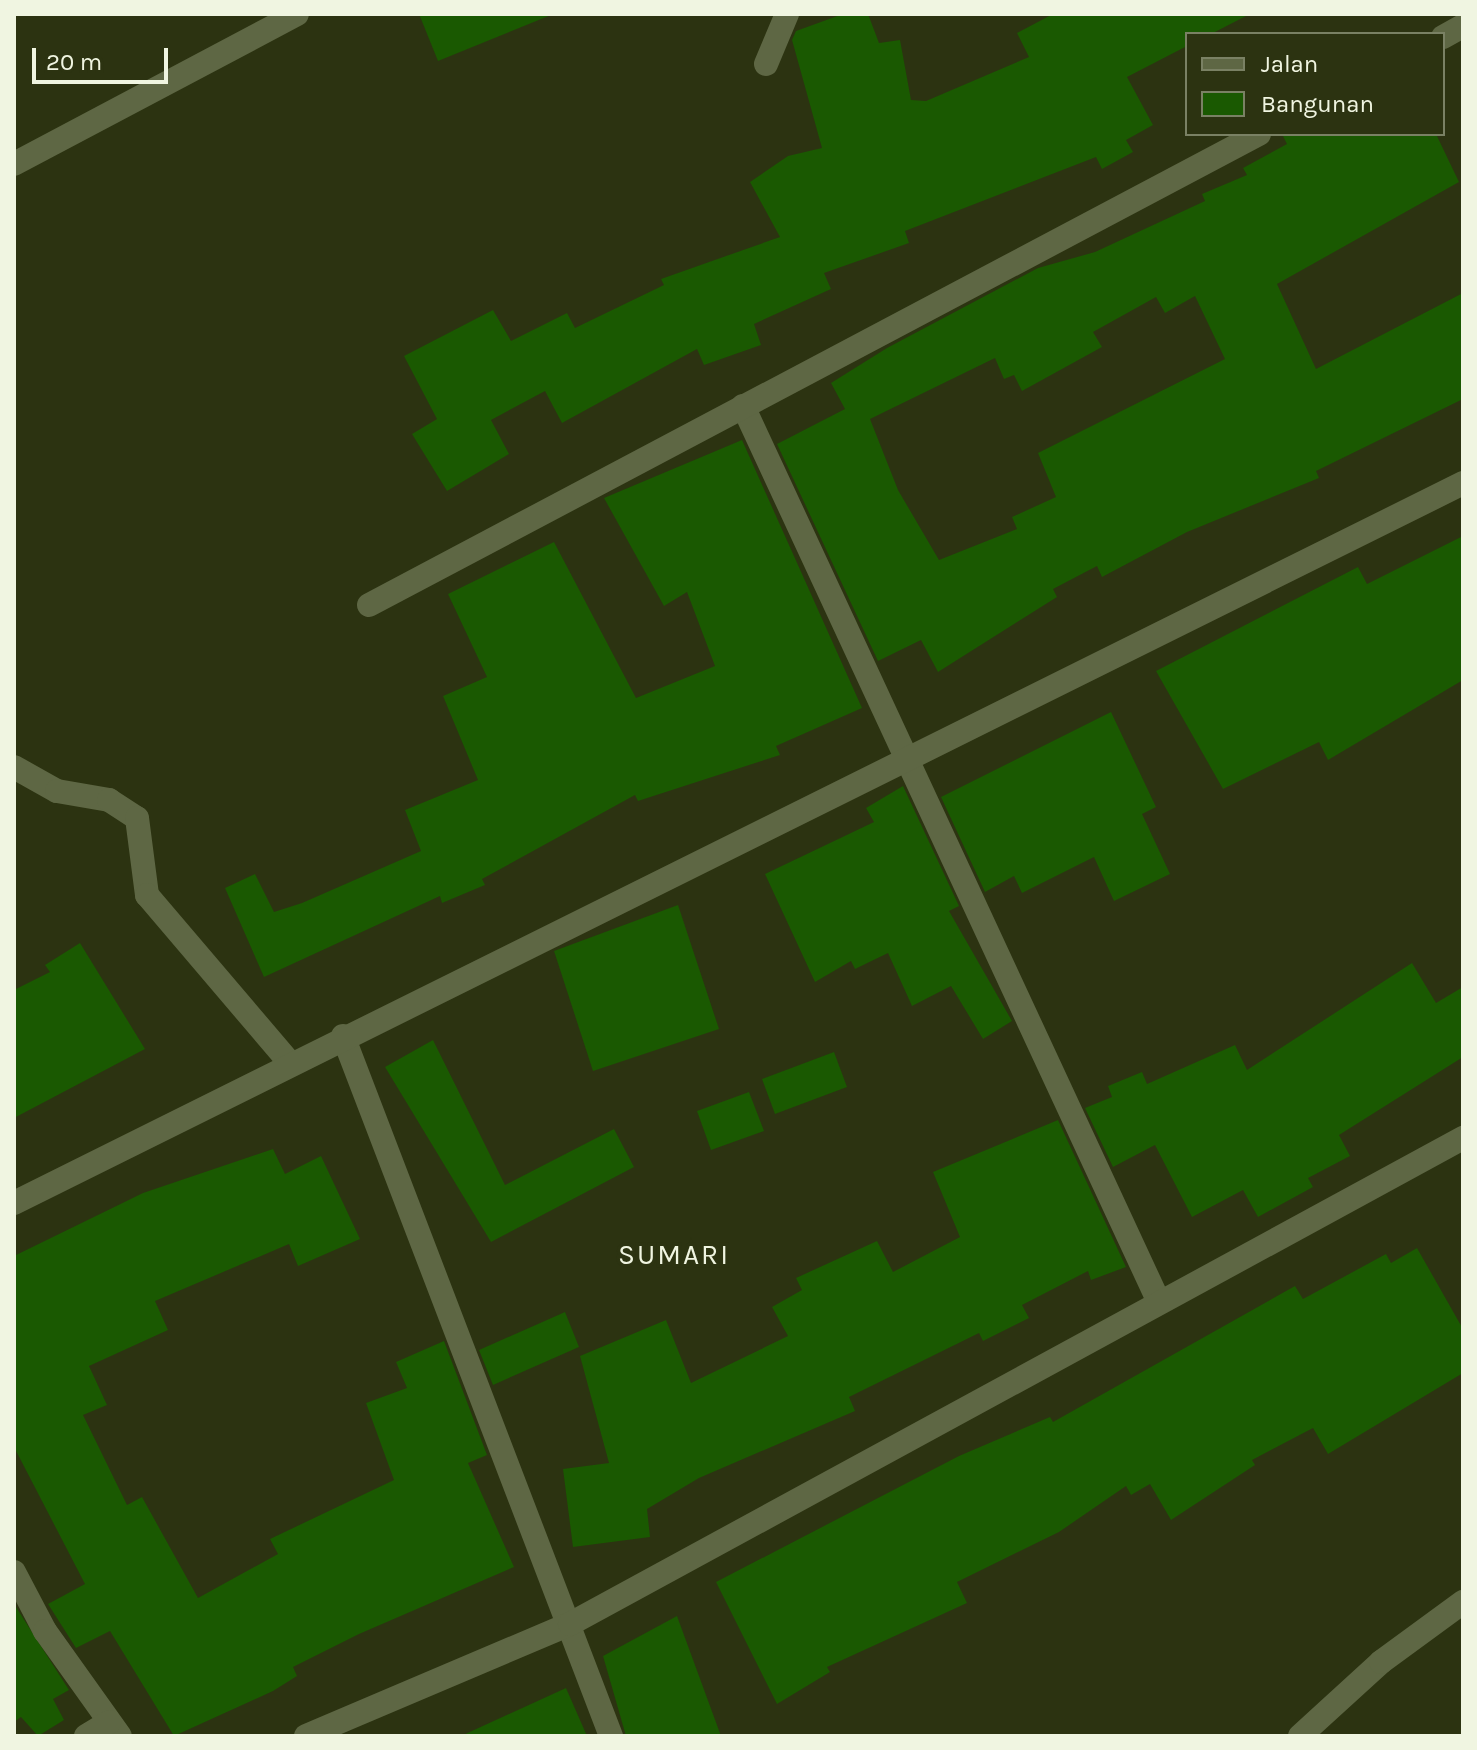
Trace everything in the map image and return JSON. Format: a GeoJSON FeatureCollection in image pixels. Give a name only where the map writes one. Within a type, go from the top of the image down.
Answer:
{"type":"FeatureCollection","features":[{"type":"Feature","properties":{"kind":"street"},"geometry":{"type":"LineString","coordinates":[[14,164],[297,14]]}},
{"type":"Feature","properties":{"kind":"street"},"geometry":{"type":"LineString","coordinates":[[766,64],[787,14]]}},
{"type":"Feature","properties":{"kind":"street"},"geometry":{"type":"LineString","coordinates":[[1445,36],[1463,26]]}},
{"type":"Feature","properties":{"kind":"street"},"geometry":{"type":"LineString","coordinates":[[369,605],[1255,136]]}},
{"type":"Feature","properties":{"kind":"street"},"geometry":{"type":"LineString","coordinates":[[743,406],[912,763],[1159,1302]]}},
{"type":"Feature","properties":{"kind":"street"},"geometry":{"type":"LineString","coordinates":[[14,1203],[343,1036],[912,763],[1463,483]]}},
{"type":"Feature","properties":{"kind":"street"},"geometry":{"type":"LineString","coordinates":[[14,767],[57,791],[109,800],[137,818],[147,895],[291,1064]]}},
{"type":"Feature","properties":{"kind":"street"},"geometry":{"type":"LineString","coordinates":[[343,1036],[611,1736]]}},
{"type":"Feature","properties":{"kind":"street"},"geometry":{"type":"LineString","coordinates":[[306,1736],[570,1624],[1463,1138]]}},
{"type":"Feature","properties":{"kind":"street"},"geometry":{"type":"LineString","coordinates":[[14,1572],[115,1729],[86,1736]]}},
{"type":"Feature","properties":{"kind":"street"},"geometry":{"type":"LineString","coordinates":[[1300,1736],[1381,1662],[1463,1602]]}},
{"type":"Feature","properties":{"kind":"building"},"geometry":{"type":"Polygon","coordinates":[[[419,14],[550,14],[551,15],[438,61],[419,14]]]}},
{"type":"Feature","properties":{"kind":"building"},"geometry":{"type":"Polygon","coordinates":[[[843,14],[868,14],[879,43],[900,40],[911,100],[926,101],[1029,57],[1017,33],[1053,14],[1250,14],[1215,32],[1185,32],[1185,47],[1127,77],[1153,125],[1126,140],[1133,152],[1102,169],[1096,157],[905,231],[909,243],[824,273],[831,289],[754,324],[761,345],[704,365],[697,349],[562,423],[545,391],[491,420],[509,454],[447,491],[412,434],[437,419],[404,356],[493,310],[511,341],[567,313],[575,328],[664,285],[661,279],[780,237],[750,182],[788,156],[822,148],[792,40],[796,31],[843,14]]]}},
{"type":"Feature","properties":{"kind":"building"},"geometry":{"type":"Polygon","coordinates":[[[1283,136],[1437,136],[1459,182],[1277,284],[1316,369],[1463,293],[1463,399],[1316,471],[1319,478],[1187,532],[1102,577],[1097,566],[1053,589],[1057,597],[938,672],[921,640],[878,661],[777,444],[845,409],[831,383],[887,348],[1038,268],[1095,252],[1205,201],[1202,194],[1247,175],[1243,168],[1287,144],[1283,136]],[[1195,296],[1165,313],[1156,297],[1093,332],[1102,347],[1022,391],[1014,375],[1004,379],[995,358],[870,419],[898,490],[939,560],[1017,529],[1012,517],[1056,497],[1038,453],[1225,359],[1195,296]]]}},
{"type":"Feature","properties":{"kind":"building"},"geometry":{"type":"Polygon","coordinates":[[[742,440],[862,708],[776,746],[780,755],[638,801],[635,795],[482,879],[485,885],[442,903],[440,896],[264,977],[225,888],[255,874],[274,912],[302,903],[421,851],[405,810],[478,780],[443,696],[487,677],[448,594],[554,542],[636,698],[715,666],[687,592],[664,606],[604,498],[742,440]]]}},
{"type":"Feature","properties":{"kind":"building"},"geometry":{"type":"Polygon","coordinates":[[[1463,536],[1463,680],[1328,760],[1319,742],[1223,789],[1156,671],[1358,567],[1367,584],[1463,536]]]}},
{"type":"Feature","properties":{"kind":"building"},"geometry":{"type":"Polygon","coordinates":[[[1111,712],[1156,807],[1142,814],[1170,874],[1114,901],[1094,857],[1022,893],[1014,876],[985,892],[941,797],[1111,712]]]}},
{"type":"Feature","properties":{"kind":"building"},"geometry":{"type":"Polygon","coordinates":[[[903,786],[959,906],[949,911],[1012,1021],[983,1039],[951,986],[912,1006],[888,953],[855,969],[851,961],[815,982],[765,874],[874,822],[866,808],[903,786]]]}},
{"type":"Feature","properties":{"kind":"building"},"geometry":{"type":"Polygon","coordinates":[[[678,905],[719,1029],[593,1071],[554,951],[678,905]]]}},
{"type":"Feature","properties":{"kind":"building"},"geometry":{"type":"Polygon","coordinates":[[[80,943],[145,1049],[14,1118],[14,990],[50,972],[45,965],[80,943]]]}},
{"type":"Feature","properties":{"kind":"building"},"geometry":{"type":"Polygon","coordinates":[[[1412,963],[1436,1003],[1463,987],[1463,1057],[1339,1135],[1350,1156],[1308,1178],[1313,1187],[1258,1217],[1243,1190],[1192,1217],[1155,1145],[1113,1167],[1085,1108],[1112,1097],[1108,1086],[1142,1072],[1147,1084],[1235,1045],[1247,1070],[1412,963]]]}},
{"type":"Feature","properties":{"kind":"building"},"geometry":{"type":"Polygon","coordinates":[[[433,1040],[505,1185],[614,1129],[634,1167],[491,1242],[385,1067],[433,1040]]]}},
{"type":"Feature","properties":{"kind":"building"},"geometry":{"type":"Polygon","coordinates":[[[834,1052],[847,1087],[775,1114],[762,1079],[834,1052]]]}},
{"type":"Feature","properties":{"kind":"building"},"geometry":{"type":"Polygon","coordinates":[[[749,1092],[764,1131],[711,1150],[697,1111],[749,1092]]]}},
{"type":"Feature","properties":{"kind":"building"},"geometry":{"type":"Polygon","coordinates":[[[1058,1120],[1126,1267],[1091,1280],[1088,1271],[1022,1305],[1029,1318],[983,1341],[979,1333],[849,1397],[855,1411],[699,1478],[647,1509],[650,1537],[573,1547],[563,1469],[609,1463],[580,1356],[666,1320],[691,1383],[788,1336],[772,1307],[802,1290],[796,1278],[877,1241],[893,1272],[960,1237],[933,1172],[1058,1120]]]}},
{"type":"Feature","properties":{"kind":"building"},"geometry":{"type":"Polygon","coordinates":[[[273,1149],[285,1174],[321,1156],[360,1239],[298,1266],[289,1244],[155,1301],[168,1330],[89,1366],[107,1405],[83,1415],[127,1505],[142,1497],[198,1598],[278,1554],[270,1539],[394,1480],[366,1403],[407,1388],[396,1362],[444,1341],[487,1455],[468,1463],[514,1567],[359,1634],[293,1667],[297,1676],[273,1691],[174,1736],[110,1631],[76,1648],[48,1604],[85,1584],[14,1447],[14,1256],[143,1193],[273,1149]]]}},
{"type":"Feature","properties":{"kind":"building"},"geometry":{"type":"Polygon","coordinates":[[[1417,1248],[1463,1329],[1463,1373],[1328,1454],[1313,1428],[1252,1460],[1255,1465],[1171,1520],[1150,1484],[1131,1495],[1126,1486],[1059,1532],[957,1582],[967,1603],[827,1667],[830,1672],[777,1704],[716,1582],[959,1456],[1050,1417],[1053,1422],[1295,1286],[1303,1299],[1386,1254],[1391,1263],[1417,1248]]]}},
{"type":"Feature","properties":{"kind":"building"},"geometry":{"type":"Polygon","coordinates":[[[565,1312],[579,1347],[493,1385],[479,1350],[565,1312]]]}},
{"type":"Feature","properties":{"kind":"building"},"geometry":{"type":"Polygon","coordinates":[[[14,1604],[69,1690],[53,1699],[64,1720],[38,1736],[21,1717],[14,1722],[14,1604]]]}},
{"type":"Feature","properties":{"kind":"building"},"geometry":{"type":"Polygon","coordinates":[[[677,1616],[721,1736],[626,1736],[603,1656],[677,1616]]]}},
{"type":"Feature","properties":{"kind":"building"},"geometry":{"type":"Polygon","coordinates":[[[566,1688],[587,1736],[461,1736],[566,1688]]]}},
{"type":"Feature","properties":{"kind":"district","name":"SUMARI"},"geometry":{"type":"Point","coordinates":[674,1255]}}]}
